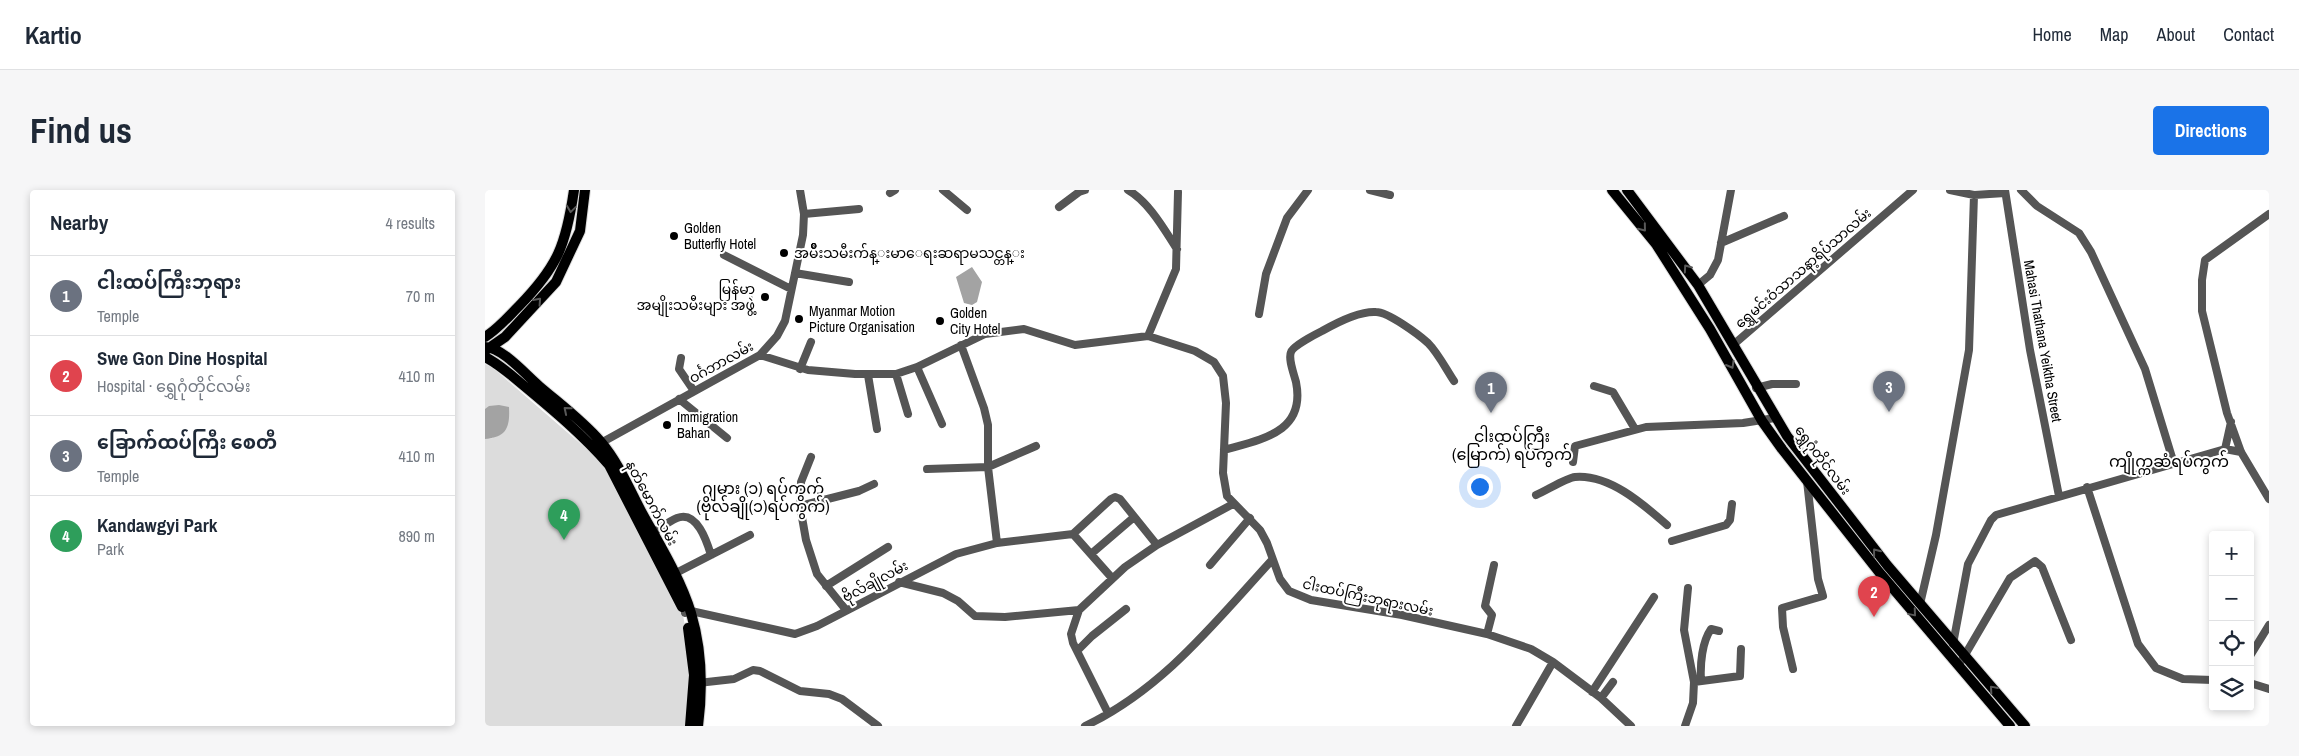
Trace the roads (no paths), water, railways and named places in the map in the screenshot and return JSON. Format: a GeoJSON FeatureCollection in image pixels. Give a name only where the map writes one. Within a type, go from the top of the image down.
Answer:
{"type":"FeatureCollection","features":[{"type":"Feature","properties":{"kind":"main road"},"geometry":{"type":"LineString","coordinates":[[485,337],[495,330],[542,282],[555,262],[568,228],[574,190]]}},
{"type":"Feature","properties":{"kind":"main road"},"geometry":{"type":"LineString","coordinates":[[487,348],[505,337],[556,282],[570,256],[579,231],[585,190]]}},
{"type":"Feature","properties":{"kind":"main road","name":"ရွှေဂုံတိုင်လမ်း"},"geometry":{"type":"LineString","coordinates":[[1612,190],[1656,244],[1763,420],[1879,572],[1961,661],[2010,726]]}},
{"type":"Feature","properties":{"kind":"main road","name":"ရွှေဂုံတိုင်လမ်း"},"geometry":{"type":"LineString","coordinates":[[1627,190],[1698,285],[1775,418],[1809,465],[1920,604],[1949,647]]}},
{"type":"Feature","properties":{"kind":"main road"},"geometry":{"type":"LineString","coordinates":[[487,348],[495,330]]}},
{"type":"Feature","properties":{"kind":"main road"},"geometry":{"type":"LineString","coordinates":[[505,337],[506,357]]}},
{"type":"Feature","properties":{"kind":"main road"},"geometry":{"type":"LineString","coordinates":[[487,348],[500,366]]}},
{"type":"Feature","properties":{"kind":"main road","name":"နတ်မောက်လမ်း"},"geometry":{"type":"LineString","coordinates":[[487,348],[506,357],[588,427],[641,518],[688,612],[699,647],[697,682],[698,726]]}},
{"type":"Feature","properties":{"kind":"main road","name":"နတ်မောက်လမ်း"},"geometry":{"type":"LineString","coordinates":[[485,357],[500,366],[597,445]]}},
{"type":"Feature","properties":{"kind":"main road","name":"နတ်မောက်လမ်း"},"geometry":{"type":"LineString","coordinates":[[641,518],[653,532],[674,574],[675,586]]}},
{"type":"Feature","properties":{"kind":"main road","name":"ရွှေဂုံတိုင်လမ်း"},"geometry":{"type":"LineString","coordinates":[[1961,661],[2025,726]]}},
{"type":"Feature","properties":{"kind":"main road","name":"နတ်မောက်လမ်း"},"geometry":{"type":"LineString","coordinates":[[690,726],[697,682]]}},
{"type":"Feature","properties":{"kind":"street","name":"ဝင်္ဂဘာလမ်း"},"geometry":{"type":"LineString","coordinates":[[597,445],[760,355],[770,346],[785,321],[803,235],[804,214],[800,190]]}},
{"type":"Feature","properties":{"kind":"street"},"geometry":{"type":"LineString","coordinates":[[943,190],[967,210]]}},
{"type":"Feature","properties":{"kind":"street"},"geometry":{"type":"LineString","coordinates":[[1059,207],[1079,192],[1085,190]]}},
{"type":"Feature","properties":{"kind":"street"},"geometry":{"type":"LineString","coordinates":[[1128,190],[1145,204],[1162,224],[1177,250]]}},
{"type":"Feature","properties":{"kind":"street"},"geometry":{"type":"LineString","coordinates":[[1259,314],[1266,274],[1287,218],[1308,190]]}},
{"type":"Feature","properties":{"kind":"street"},"geometry":{"type":"LineString","coordinates":[[1370,190],[1390,196]]}},
{"type":"Feature","properties":{"kind":"street"},"geometry":{"type":"LineString","coordinates":[[1698,285],[1710,275],[1718,260],[1731,190]]}},
{"type":"Feature","properties":{"kind":"street","name":"ရွှေမင်းဝံသာသနာ့ရိပ်သာလမ်း"},"geometry":{"type":"LineString","coordinates":[[1733,345],[1913,190]]}},
{"type":"Feature","properties":{"kind":"street"},"geometry":{"type":"LineString","coordinates":[[1950,190],[1973,195],[2005,192]]}},
{"type":"Feature","properties":{"kind":"street"},"geometry":{"type":"LineString","coordinates":[[2021,190],[2037,206],[2079,233],[2091,252],[2145,369],[2174,464]]}},
{"type":"Feature","properties":{"kind":"street"},"geometry":{"type":"LineString","coordinates":[[1148,336],[1176,269],[1179,192]]}},
{"type":"Feature","properties":{"kind":"street","name":"Mahasi Thathana Yeiktha Street"},"geometry":{"type":"LineString","coordinates":[[2005,192],[2030,350],[2059,496]]}},
{"type":"Feature","properties":{"kind":"street"},"geometry":{"type":"LineString","coordinates":[[1920,604],[1936,535],[1969,350],[1973,195]]}},
{"type":"Feature","properties":{"kind":"street"},"geometry":{"type":"LineString","coordinates":[[804,214],[859,209]]}},
{"type":"Feature","properties":{"kind":"street"},"geometry":{"type":"LineString","coordinates":[[2269,214],[2205,260],[2202,280],[2202,311],[2227,413],[2241,452],[2269,499]]}},
{"type":"Feature","properties":{"kind":"street"},"geometry":{"type":"LineString","coordinates":[[1721,243],[1784,216]]}},
{"type":"Feature","properties":{"kind":"street"},"geometry":{"type":"LineString","coordinates":[[724,255],[791,289]]}},
{"type":"Feature","properties":{"kind":"street"},"geometry":{"type":"LineString","coordinates":[[795,273],[849,282]]}},
{"type":"Feature","properties":{"kind":"street"},"geometry":{"type":"LineString","coordinates":[[1224,450],[1263,438],[1281,429],[1294,417],[1299,399],[1291,356],[1294,348],[1324,330],[1367,312],[1378,312],[1385,315],[1428,343],[1454,381]]}},
{"type":"Feature","properties":{"kind":"street"},"geometry":{"type":"LineString","coordinates":[[760,355],[801,369],[868,375],[896,374],[917,367],[985,334],[1014,330],[1035,331],[1075,346],[1148,336],[1195,351],[1218,365],[1225,387],[1223,474],[1225,488],[1233,504],[1157,545],[1112,578],[1079,610],[1071,634],[1073,643],[1108,713]]}},
{"type":"Feature","properties":{"kind":"street"},"geometry":{"type":"LineString","coordinates":[[801,369],[811,342]]}},
{"type":"Feature","properties":{"kind":"street"},"geometry":{"type":"LineString","coordinates":[[961,345],[986,417],[988,467],[997,543]]}},
{"type":"Feature","properties":{"kind":"street"},"geometry":{"type":"LineString","coordinates":[[681,358],[679,369],[694,391]]}},
{"type":"Feature","properties":{"kind":"street"},"geometry":{"type":"LineString","coordinates":[[917,367],[942,424]]}},
{"type":"Feature","properties":{"kind":"street"},"geometry":{"type":"LineString","coordinates":[[896,374],[908,414]]}},
{"type":"Feature","properties":{"kind":"street"},"geometry":{"type":"LineString","coordinates":[[868,375],[877,429]]}},
{"type":"Feature","properties":{"kind":"street"},"geometry":{"type":"LineString","coordinates":[[1757,388],[1772,384],[1796,384]]}},
{"type":"Feature","properties":{"kind":"street"},"geometry":{"type":"LineString","coordinates":[[1594,386],[1613,392],[1635,429]]}},
{"type":"Feature","properties":{"kind":"street"},"geometry":{"type":"LineString","coordinates":[[679,399],[727,438]]}},
{"type":"Feature","properties":{"kind":"street"},"geometry":{"type":"LineString","coordinates":[[1573,462],[1575,446],[1635,429],[1653,426],[1706,426],[1775,418]]}},
{"type":"Feature","properties":{"kind":"street"},"geometry":{"type":"LineString","coordinates":[[2225,449],[2231,422]]}},
{"type":"Feature","properties":{"kind":"street"},"geometry":{"type":"LineString","coordinates":[[927,469],[988,467],[1035,446]]}},
{"type":"Feature","properties":{"kind":"street"},"geometry":{"type":"LineString","coordinates":[[1949,647],[1968,564],[1991,520],[1996,516],[2087,487],[2225,449],[2241,452]]}},
{"type":"Feature","properties":{"kind":"street"},"geometry":{"type":"LineString","coordinates":[[811,457],[801,482],[800,506],[806,540],[817,574],[846,610]]}},
{"type":"Feature","properties":{"kind":"street"},"geometry":{"type":"LineString","coordinates":[[1536,496],[1574,477],[1606,482],[1638,500],[1667,525]]}},
{"type":"Feature","properties":{"kind":"street"},"geometry":{"type":"LineString","coordinates":[[1793,670],[1783,627],[1782,608],[1823,596],[1818,579],[1807,479]]}},
{"type":"Feature","properties":{"kind":"street"},"geometry":{"type":"LineString","coordinates":[[800,506],[859,491],[874,484]]}},
{"type":"Feature","properties":{"kind":"street"},"geometry":{"type":"LineString","coordinates":[[2087,487],[2138,644],[2156,668],[2183,679],[2209,680]]}},
{"type":"Feature","properties":{"kind":"street"},"geometry":{"type":"LineString","coordinates":[[1112,578],[1073,534],[1111,499],[1115,497],[1119,499],[1157,545]]}},
{"type":"Feature","properties":{"kind":"street","name":"ငါးထပ်ကြီးဘုရားလမ်း"},"geometry":{"type":"LineString","coordinates":[[1233,504],[1251,518],[1267,543],[1272,560],[1289,591],[1297,595],[1487,634],[1539,652],[1601,698],[1631,726]]}},
{"type":"Feature","properties":{"kind":"street"},"geometry":{"type":"LineString","coordinates":[[1672,540],[1726,525],[1730,520],[1732,504]]}},
{"type":"Feature","properties":{"kind":"street"},"geometry":{"type":"LineString","coordinates":[[653,532],[678,517],[689,518],[701,530],[711,555]]}},
{"type":"Feature","properties":{"kind":"street"},"geometry":{"type":"LineString","coordinates":[[1091,554],[1133,518]]}},
{"type":"Feature","properties":{"kind":"street"},"geometry":{"type":"LineString","coordinates":[[1210,565],[1251,518]]}},
{"type":"Feature","properties":{"kind":"street","name":"ဗိုလ်ချိုလမ်း"},"geometry":{"type":"LineString","coordinates":[[688,612],[795,634],[817,626],[956,554],[997,543],[1073,534]]}},
{"type":"Feature","properties":{"kind":"street"},"geometry":{"type":"LineString","coordinates":[[674,574],[750,535]]}},
{"type":"Feature","properties":{"kind":"street"},"geometry":{"type":"LineString","coordinates":[[826,586],[888,547]]}},
{"type":"Feature","properties":{"kind":"street"},"geometry":{"type":"LineString","coordinates":[[1085,726],[1097,724],[1108,713],[1147,689],[1175,664],[1272,560]]}},
{"type":"Feature","properties":{"kind":"street"},"geometry":{"type":"LineString","coordinates":[[1961,661],[2010,578],[2035,561],[2047,579],[2071,640]]}},
{"type":"Feature","properties":{"kind":"street"},"geometry":{"type":"LineString","coordinates":[[1487,634],[1492,615],[1485,606],[1494,564]]}},
{"type":"Feature","properties":{"kind":"street"},"geometry":{"type":"LineString","coordinates":[[899,582],[943,593],[958,601],[975,616],[1005,617],[1079,610]]}},
{"type":"Feature","properties":{"kind":"street"},"geometry":{"type":"LineString","coordinates":[[1688,588],[1684,630],[1697,681]]}},
{"type":"Feature","properties":{"kind":"street"},"geometry":{"type":"LineString","coordinates":[[1592,692],[1654,597]]}},
{"type":"Feature","properties":{"kind":"street"},"geometry":{"type":"LineString","coordinates":[[1078,650],[1092,636],[1127,610]]}},
{"type":"Feature","properties":{"kind":"street"},"geometry":{"type":"LineString","coordinates":[[2254,649],[2269,625]]}},
{"type":"Feature","properties":{"kind":"street"},"geometry":{"type":"LineString","coordinates":[[1685,726],[1693,703],[1699,662],[1705,650],[1705,636],[1711,629],[1719,630]]}},
{"type":"Feature","properties":{"kind":"street"},"geometry":{"type":"LineString","coordinates":[[1697,681],[1740,676],[1741,649]]}},
{"type":"Feature","properties":{"kind":"street"},"geometry":{"type":"LineString","coordinates":[[1516,726],[1553,662]]}},
{"type":"Feature","properties":{"kind":"street"},"geometry":{"type":"LineString","coordinates":[[697,682],[734,679],[753,670],[760,671],[800,691],[829,694],[842,699],[879,726]]}},
{"type":"Feature","properties":{"kind":"street"},"geometry":{"type":"LineString","coordinates":[[1601,698],[1613,682]]}},
{"type":"Feature","properties":{"kind":"street"},"geometry":{"type":"LineString","coordinates":[[2254,684],[2269,689]]}},
{"type":"Feature","properties":{"kind":"place","name":"Golden Butterfly Hotel"},"geometry":{"type":"Point","coordinates":[674,236]}},
{"type":"Feature","properties":{"kind":"place","name":"အမ်ိဳးသမီးက်န္းမာေရးဆရာမသင္တန္း"},"geometry":{"type":"Point","coordinates":[784,253]}},
{"type":"Feature","properties":{"kind":"place","name":"မြန်မာ့ အမျိုးသမီးများ အဖွဲ့"},"geometry":{"type":"Point","coordinates":[765,297]}},
{"type":"Feature","properties":{"kind":"place","name":"Myanmar Motion Picture Organisation"},"geometry":{"type":"Point","coordinates":[799,319]}},
{"type":"Feature","properties":{"kind":"place","name":"Golden City Hotel"},"geometry":{"type":"Point","coordinates":[940,321]}},
{"type":"Feature","properties":{"kind":"place","name":"ခြောက်ထပ်ကြီး စေတီ"},"geometry":{"type":"Point","coordinates":[1889,412]}},
{"type":"Feature","properties":{"kind":"place","name":"ငါးထပ်ကြီးဘုရား"},"geometry":{"type":"Point","coordinates":[1491,413]}},
{"type":"Feature","properties":{"kind":"place","name":"Immigration Bahan"},"geometry":{"type":"Point","coordinates":[667,425]}},
{"type":"Feature","properties":{"kind":"place","name":"Kandawgyi Park"},"geometry":{"type":"Point","coordinates":[564,540]}},
{"type":"Feature","properties":{"kind":"place","name":"Swe Gon Dine Hospital"},"geometry":{"type":"Point","coordinates":[1874,617]}},
{"type":"Feature","properties":{"kind":"district","name":"ငါးထပ်ကြီး (မြောက်) ရပ်ကွက်"},"geometry":{"type":"Point","coordinates":[1512,445]}},
{"type":"Feature","properties":{"kind":"district","name":"ကျိုက္ကဆံရပ်ကွက်"},"geometry":{"type":"Point","coordinates":[2169,461]}},
{"type":"Feature","properties":{"kind":"district","name":"ဂျမား (၁) ရပ်ကွက် (ဗိုလ်ချို(၁)ရပ်ကွက်)"},"geometry":{"type":"Point","coordinates":[763,497]}}]}
